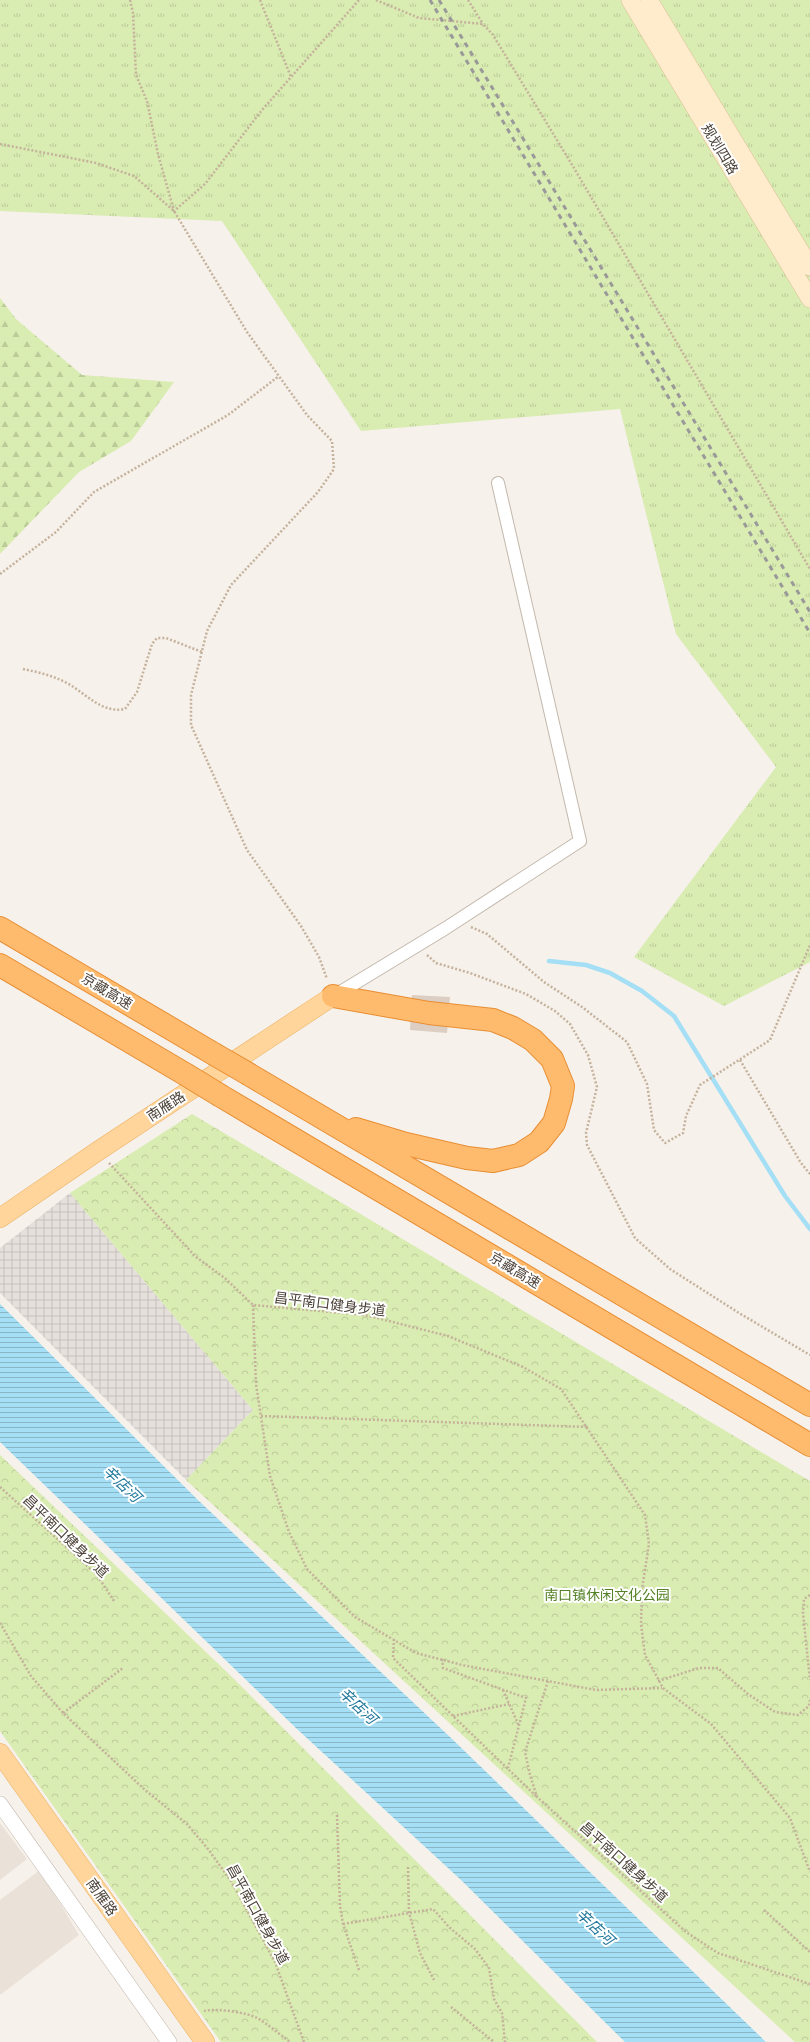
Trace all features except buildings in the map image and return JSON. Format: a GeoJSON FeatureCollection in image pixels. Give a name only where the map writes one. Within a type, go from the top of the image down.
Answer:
{"type":"FeatureCollection","features":[{"type":"Feature","properties":{"kind":"highway","name":"京藏高速"},"geometry":{"type":"LineString","coordinates":[[0,928],[325,1119]]}},
{"type":"Feature","properties":{"kind":"highway","name":"京藏高速"},"geometry":{"type":"LineString","coordinates":[[0,965],[810,1445]]}},
{"type":"Feature","properties":{"kind":"highway"},"geometry":{"type":"LineString","coordinates":[[325,1119],[406,1144],[467,1158],[492,1161],[519,1155],[539,1142],[554,1123],[563,1086],[552,1058],[533,1040],[513,1028],[493,1020],[429,1013],[333,996]]}},
{"type":"Feature","properties":{"kind":"highway"},"geometry":{"type":"LineString","coordinates":[[325,1119],[810,1405]]}},
{"type":"Feature","properties":{"kind":"main road","name":"规划四路"},"geometry":{"type":"LineString","coordinates":[[630,0],[810,299]]}},
{"type":"Feature","properties":{"kind":"main road","name":"规划四路"},"geometry":{"type":"LineString","coordinates":[[649,0],[810,267]]}},
{"type":"Feature","properties":{"kind":"main road","name":"南雁路"},"geometry":{"type":"LineString","coordinates":[[0,1218],[98,1151],[333,996]]}},
{"type":"Feature","properties":{"kind":"main road","name":"南雁路"},"geometry":{"type":"LineString","coordinates":[[0,1753],[205,2042]]}},
{"type":"Feature","properties":{"kind":"street"},"geometry":{"type":"LineString","coordinates":[[333,996],[457,921],[580,841],[498,483]]}},
{"type":"Feature","properties":{"kind":"street"},"geometry":{"type":"LineString","coordinates":[[0,1804],[169,2042]]}},
{"type":"Feature","properties":{"kind":"path"},"geometry":{"type":"LineString","coordinates":[[130,0],[133,12],[136,75],[147,100],[158,154],[174,211],[247,332],[307,415],[332,441],[334,469],[318,492],[231,585],[207,631],[191,694],[191,725],[247,850],[301,926],[320,957],[333,996]]}},
{"type":"Feature","properties":{"kind":"path"},"geometry":{"type":"LineString","coordinates":[[260,0],[291,77]]}},
{"type":"Feature","properties":{"kind":"path"},"geometry":{"type":"LineString","coordinates":[[174,211],[205,184],[262,110],[359,0]]}},
{"type":"Feature","properties":{"kind":"path"},"geometry":{"type":"LineString","coordinates":[[376,0],[419,18],[483,24]]}},
{"type":"Feature","properties":{"kind":"path"},"geometry":{"type":"LineString","coordinates":[[468,0],[483,24],[493,35],[571,163],[810,569]]}},
{"type":"Feature","properties":{"kind":"path"},"geometry":{"type":"LineString","coordinates":[[0,144],[96,163],[134,176],[174,211]]}},
{"type":"Feature","properties":{"kind":"path"},"geometry":{"type":"LineString","coordinates":[[0,574],[56,532],[94,492],[228,415],[279,376]]}},
{"type":"Feature","properties":{"kind":"path"},"geometry":{"type":"LineString","coordinates":[[23,669],[48,675],[65,682],[98,705],[114,712],[124,709],[137,692],[152,644],[157,638],[166,638],[202,652]]}},
{"type":"Feature","properties":{"kind":"path"},"geometry":{"type":"LineString","coordinates":[[457,921],[487,934],[544,982],[582,1007],[627,1042],[647,1084],[654,1130],[665,1143],[682,1133],[686,1116],[700,1086],[770,1040],[810,945]]}},
{"type":"Feature","properties":{"kind":"path"},"geometry":{"type":"LineString","coordinates":[[416,946],[436,962],[470,972],[526,994],[554,1010],[570,1024],[588,1055],[597,1087],[586,1133],[587,1145],[635,1238],[670,1269],[739,1313],[810,1355]]}},
{"type":"Feature","properties":{"kind":"path"},"geometry":{"type":"LineString","coordinates":[[740,1060],[801,1162],[810,1174]]}},
{"type":"Feature","properties":{"kind":"path","name":"昌平南口健身步道"},"geometry":{"type":"LineString","coordinates":[[98,1151],[196,1258],[226,1279],[253,1305],[365,1316],[448,1336],[523,1367],[561,1389],[588,1427],[645,1515],[649,1544],[642,1589],[641,1624],[645,1655],[658,1681],[663,1688],[711,1724],[790,1818],[810,1872]]}},
{"type":"Feature","properties":{"kind":"path","name":"昌平南口健身步道"},"geometry":{"type":"LineString","coordinates":[[253,1305],[256,1384],[270,1476],[289,1532],[307,1569],[356,1617],[416,1652],[442,1659],[596,1690],[663,1688]]}},
{"type":"Feature","properties":{"kind":"path"},"geometry":{"type":"LineString","coordinates":[[261,1416],[588,1427]]}},
{"type":"Feature","properties":{"kind":"path","name":"昌平南口健身步道"},"geometry":{"type":"LineString","coordinates":[[0,1487],[97,1575],[114,1602]]}},
{"type":"Feature","properties":{"kind":"path"},"geometry":{"type":"LineString","coordinates":[[810,1595],[804,1599],[803,1613],[810,1680]]}},
{"type":"Feature","properties":{"kind":"path","name":"昌平南口健身步道"},"geometry":{"type":"LineString","coordinates":[[0,1623],[30,1676],[63,1713],[145,1790],[188,1824],[212,1854],[231,1881],[275,1962],[304,2042]]}},
{"type":"Feature","properties":{"kind":"path"},"geometry":{"type":"LineString","coordinates":[[394,1639],[393,1658],[537,1797]]}},
{"type":"Feature","properties":{"kind":"path"},"geometry":{"type":"LineString","coordinates":[[442,1659],[443,1668],[526,1698],[508,1768]]}},
{"type":"Feature","properties":{"kind":"path"},"geometry":{"type":"LineString","coordinates":[[63,1713],[123,1668]]}},
{"type":"Feature","properties":{"kind":"path"},"geometry":{"type":"LineString","coordinates":[[658,1681],[700,1668],[718,1668],[748,1694],[775,1712],[798,1715],[809,1706],[810,1700]]}},
{"type":"Feature","properties":{"kind":"path","name":"昌平南口健身步道"},"geometry":{"type":"LineString","coordinates":[[548,1681],[525,1752],[530,1776],[537,1797],[686,1932],[718,1953],[810,1984]]}},
{"type":"Feature","properties":{"kind":"path"},"geometry":{"type":"LineString","coordinates":[[503,1690],[519,1726]]}},
{"type":"Feature","properties":{"kind":"path"},"geometry":{"type":"LineString","coordinates":[[453,1716],[510,1704]]}},
{"type":"Feature","properties":{"kind":"path"},"geometry":{"type":"LineString","coordinates":[[337,1814],[340,1906],[343,1924],[359,1970]]}},
{"type":"Feature","properties":{"kind":"path"},"geometry":{"type":"LineString","coordinates":[[408,1867],[409,1912],[420,1953],[434,1980]]}},
{"type":"Feature","properties":{"kind":"path"},"geometry":{"type":"LineString","coordinates":[[343,1924],[433,1909],[450,1928],[475,1949],[489,1968],[494,1999],[502,2013],[505,2042]]}},
{"type":"Feature","properties":{"kind":"path"},"geometry":{"type":"LineString","coordinates":[[764,1910],[810,1952]]}},
{"type":"Feature","properties":{"kind":"path"},"geometry":{"type":"LineString","coordinates":[[451,2007],[494,2042]]}},
{"type":"Feature","properties":{"kind":"path"},"geometry":{"type":"LineString","coordinates":[[186,2016],[210,2010],[229,2011],[256,2018],[290,2042]]}},
{"type":"Feature","properties":{"kind":"shaded area"},"geometry":{"type":"Polygon","coordinates":[[[70,1193],[253,1410],[186,1480],[0,1293],[0,1248],[70,1193]]]}},
{"type":"Feature","properties":{"kind":"shaded area"},"geometry":{"type":"Polygon","coordinates":[[[0,1823],[27,1859],[0,1880],[0,1823]]]}},
{"type":"Feature","properties":{"kind":"shaded area"},"geometry":{"type":"Polygon","coordinates":[[[40,1870],[79,1935],[0,1995],[0,1900],[40,1870]]]}},
{"type":"Feature","properties":{"kind":"green space"},"geometry":{"type":"Polygon","coordinates":[[[0,0],[810,0],[810,962],[724,1006],[634,957],[776,767],[676,634],[620,409],[361,431],[222,221],[0,211],[0,0]]]}},
{"type":"Feature","properties":{"kind":"green space"},"geometry":{"type":"Polygon","coordinates":[[[0,298],[16,319],[82,375],[174,382],[131,441],[79,472],[0,554],[0,298]]]}},
{"type":"Feature","properties":{"kind":"green space","name":"南口镇休闲文化公园"},"geometry":{"type":"Polygon","coordinates":[[[192,1114],[810,1481],[810,2042],[795,2042],[186,1480],[253,1410],[70,1193],[192,1114]]]}},
{"type":"Feature","properties":{"kind":"green space"},"geometry":{"type":"Polygon","coordinates":[[[0,1455],[231,1676],[597,2042],[221,2042],[0,1731],[0,1455]]]}},
{"type":"Feature","properties":{"kind":"water","name":"辛店河"},"geometry":{"type":"Polygon","coordinates":[[[0,1304],[199,1501],[451,1738],[766,2042],[625,2042],[460,1879],[297,1729],[0,1442],[0,1304]]]}},
{"type":"Feature","properties":{"kind":"waterway"},"geometry":{"type":"LineString","coordinates":[[549,961],[586,965],[610,973],[642,991],[674,1016],[785,1196],[810,1229]]}},
{"type":"Feature","properties":{"kind":"railway"},"geometry":{"type":"LineString","coordinates":[[430,0],[810,633]]}},
{"type":"Feature","properties":{"kind":"railway"},"geometry":{"type":"LineString","coordinates":[[439,0],[810,612]]}}]}
